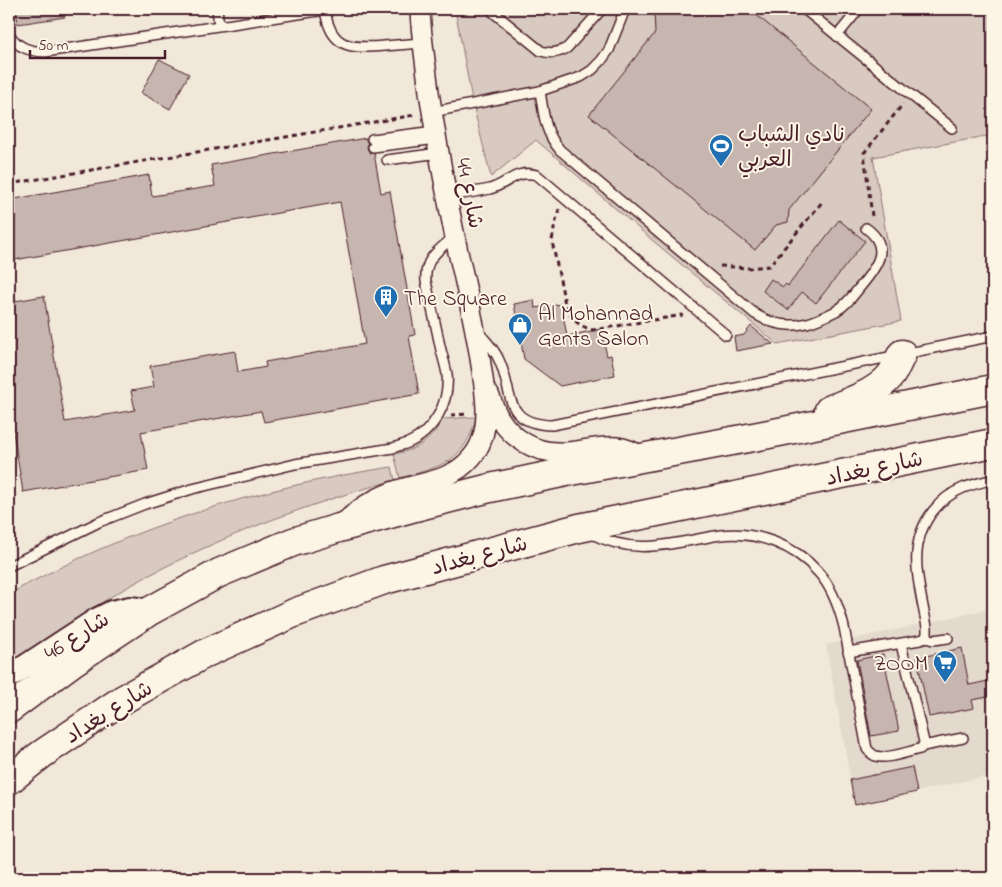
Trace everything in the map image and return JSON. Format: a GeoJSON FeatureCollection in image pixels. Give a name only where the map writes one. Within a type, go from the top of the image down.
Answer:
{"type":"FeatureCollection","features":[{"type":"Feature","properties":{"kind":"main road"},"geometry":{"type":"LineString","coordinates":[[764,435],[873,391],[891,375],[902,354]]}},
{"type":"Feature","properties":{"kind":"main road"},"geometry":{"type":"LineString","coordinates":[[9,708],[74,661],[148,612],[219,574],[293,542],[415,507],[490,488],[993,389]]}},
{"type":"Feature","properties":{"kind":"main road","name":"شارع بغداد"},"geometry":{"type":"LineString","coordinates":[[9,780],[42,754],[122,700],[206,653],[294,613],[384,580],[579,528],[993,443]]}},
{"type":"Feature","properties":{"kind":"street","name":"شارع 44"},"geometry":{"type":"LineString","coordinates":[[340,528],[351,516],[379,497],[401,489],[445,478],[464,465],[478,447],[485,425],[484,384],[436,134],[422,42],[420,9]]}},
{"type":"Feature","properties":{"kind":"street","name":"شارع 44"},"geometry":{"type":"LineString","coordinates":[[484,384],[505,427],[523,442],[533,447],[556,452],[612,446],[628,449],[642,457]]}},
{"type":"Feature","properties":{"kind":"street","name":"شارع 46"},"geometry":{"type":"LineString","coordinates":[[9,677],[96,620],[112,612],[130,608],[148,612]]}},
{"type":"Feature","properties":{"kind":"lane"},"geometry":{"type":"LineString","coordinates":[[217,9],[219,26]]}},
{"type":"Feature","properties":{"kind":"lane"},"geometry":{"type":"LineString","coordinates":[[258,9],[260,20]]}},
{"type":"Feature","properties":{"kind":"lane"},"geometry":{"type":"LineString","coordinates":[[9,34],[12,40],[22,47],[33,52],[45,52],[325,9],[326,21],[331,32],[339,41],[350,46],[362,48],[422,42]]}},
{"type":"Feature","properties":{"kind":"lane"},"geometry":{"type":"LineString","coordinates":[[493,12],[541,51],[554,54],[567,48],[602,9]]}},
{"type":"Feature","properties":{"kind":"lane"},"geometry":{"type":"LineString","coordinates":[[387,160],[436,134],[540,91],[581,77],[592,70],[609,50],[625,9]]}},
{"type":"Feature","properties":{"kind":"lane"},"geometry":{"type":"LineString","coordinates":[[804,9],[952,128]]}},
{"type":"Feature","properties":{"kind":"lane"},"geometry":{"type":"LineString","coordinates":[[837,36],[859,9]]}},
{"type":"Feature","properties":{"kind":"lane"},"geometry":{"type":"LineString","coordinates":[[540,91],[547,129],[552,141],[560,150],[755,314],[767,321],[782,325],[807,324],[835,312],[844,305],[876,266],[880,255],[879,244],[874,234],[866,228]]}},
{"type":"Feature","properties":{"kind":"lane"},"geometry":{"type":"LineString","coordinates":[[372,143],[436,134]]}},
{"type":"Feature","properties":{"kind":"lane"},"geometry":{"type":"LineString","coordinates":[[448,196],[491,188],[520,174],[537,175],[726,335]]}},
{"type":"Feature","properties":{"kind":"lane"},"geometry":{"type":"LineString","coordinates":[[9,566],[99,522],[145,504],[192,489],[294,464],[393,448],[409,443],[421,435],[438,416],[442,408],[447,375],[425,272],[431,257],[455,236]]}},
{"type":"Feature","properties":{"kind":"lane"},"geometry":{"type":"LineString","coordinates":[[474,326],[499,359],[511,403],[518,414],[528,421],[539,425],[552,425],[993,336]]}},
{"type":"Feature","properties":{"kind":"lane"},"geometry":{"type":"LineString","coordinates":[[926,638],[927,627],[916,564],[917,543],[922,529],[938,505],[950,495],[963,488],[993,479]]}},
{"type":"Feature","properties":{"kind":"lane"},"geometry":{"type":"LineString","coordinates":[[579,528],[611,542],[638,547],[659,546],[722,535],[739,534],[771,540],[786,547],[818,571],[833,595],[839,610],[867,749],[871,754],[882,758],[920,749],[923,746],[963,738]]}},
{"type":"Feature","properties":{"kind":"lane"},"geometry":{"type":"LineString","coordinates":[[848,652],[926,638],[933,640],[948,638]]}},
{"type":"Feature","properties":{"kind":"lane"},"geometry":{"type":"LineString","coordinates":[[901,644],[924,742],[923,746]]}},
{"type":"Feature","properties":{"kind":"path"},"geometry":{"type":"LineString","coordinates":[[874,234],[864,152],[910,95]]}},
{"type":"Feature","properties":{"kind":"path"},"geometry":{"type":"LineString","coordinates":[[9,184],[436,134]]}},
{"type":"Feature","properties":{"kind":"path"},"geometry":{"type":"LineString","coordinates":[[563,197],[552,241],[565,304],[568,312],[579,325],[593,330],[698,312]]}},
{"type":"Feature","properties":{"kind":"path"},"geometry":{"type":"LineString","coordinates":[[696,265],[748,268],[769,266],[823,201]]}},
{"type":"Feature","properties":{"kind":"path"},"geometry":{"type":"LineString","coordinates":[[438,416],[486,412]]}},
{"type":"Feature","properties":{"kind":"shaded area","name":"نادي الشباب العربي"},"geometry":{"type":"Polygon","coordinates":[[[455,9],[993,9],[993,135],[873,157],[901,321],[777,344],[536,140],[491,177],[473,105],[455,9]]]}},
{"type":"Feature","properties":{"kind":"shaded area"},"geometry":{"type":"Polygon","coordinates":[[[476,417],[465,444],[458,453],[439,466],[400,478],[394,454],[410,450],[423,443],[434,433],[443,419],[476,417]]]}},
{"type":"Feature","properties":{"kind":"shaded area"},"geometry":{"type":"Polygon","coordinates":[[[392,467],[395,480],[322,502],[251,528],[147,576],[101,603],[9,664],[9,594],[54,570],[147,530],[195,513],[292,486],[392,467]]]}},
{"type":"Feature","properties":{"kind":"shaded area"},"geometry":{"type":"Polygon","coordinates":[[[993,608],[993,775],[855,805],[826,645],[993,608]]]}},
{"type":"Feature","properties":{"kind":"building"},"geometry":{"type":"Polygon","coordinates":[[[16,9],[64,9],[65,17],[18,24],[16,9]]]}},
{"type":"Feature","properties":{"kind":"building"},"geometry":{"type":"Polygon","coordinates":[[[654,9],[749,9],[871,109],[789,210],[788,222],[776,225],[755,250],[589,115],[655,33],[654,9]]]}},
{"type":"Feature","properties":{"kind":"building"},"geometry":{"type":"Polygon","coordinates":[[[159,59],[189,74],[170,109],[141,93],[159,59]]]}},
{"type":"Feature","properties":{"kind":"building","name":"The Square"},"geometry":{"type":"Polygon","coordinates":[[[366,138],[368,150],[370,153],[374,153],[381,193],[390,191],[415,335],[409,336],[419,394],[264,422],[261,411],[141,432],[148,470],[23,492],[9,408],[9,302],[44,296],[65,422],[135,410],[131,391],[154,387],[150,366],[235,351],[238,372],[266,367],[265,362],[365,344],[340,202],[9,261],[9,200],[149,175],[152,196],[215,186],[211,165],[366,138]]]}},
{"type":"Feature","properties":{"kind":"building"},"geometry":{"type":"Polygon","coordinates":[[[839,220],[865,241],[816,303],[802,292],[788,310],[763,291],[771,279],[783,287],[786,284],[788,286],[839,220]]]}},
{"type":"Feature","properties":{"kind":"building"},"geometry":{"type":"Polygon","coordinates":[[[534,300],[535,308],[561,304],[567,336],[601,329],[607,356],[611,355],[615,375],[560,386],[524,359],[514,304],[534,300]]]}},
{"type":"Feature","properties":{"kind":"building"},"geometry":{"type":"Polygon","coordinates":[[[751,326],[773,344],[736,351],[734,337],[744,335],[751,326]]]}},
{"type":"Feature","properties":{"kind":"building","name":"ZOOM"},"geometry":{"type":"Polygon","coordinates":[[[962,648],[969,685],[993,680],[993,696],[972,700],[974,708],[929,717],[917,658],[962,648]]]}},
{"type":"Feature","properties":{"kind":"building"},"geometry":{"type":"Polygon","coordinates":[[[883,654],[899,731],[871,736],[857,660],[883,654]]]}},
{"type":"Feature","properties":{"kind":"building"},"geometry":{"type":"Polygon","coordinates":[[[912,767],[917,792],[855,805],[850,780],[912,767]]]}},
{"type":"Feature","properties":{"kind":"place","name":"نادي الشباب العربي"},"geometry":{"type":"Point","coordinates":[721,167]}},
{"type":"Feature","properties":{"kind":"place","name":"The Square"},"geometry":{"type":"Point","coordinates":[386,318]}},
{"type":"Feature","properties":{"kind":"place","name":"Al Mohannad Gents Salon"},"geometry":{"type":"Point","coordinates":[520,346]}},
{"type":"Feature","properties":{"kind":"place","name":"ZOOM"},"geometry":{"type":"Point","coordinates":[945,683]}}]}
